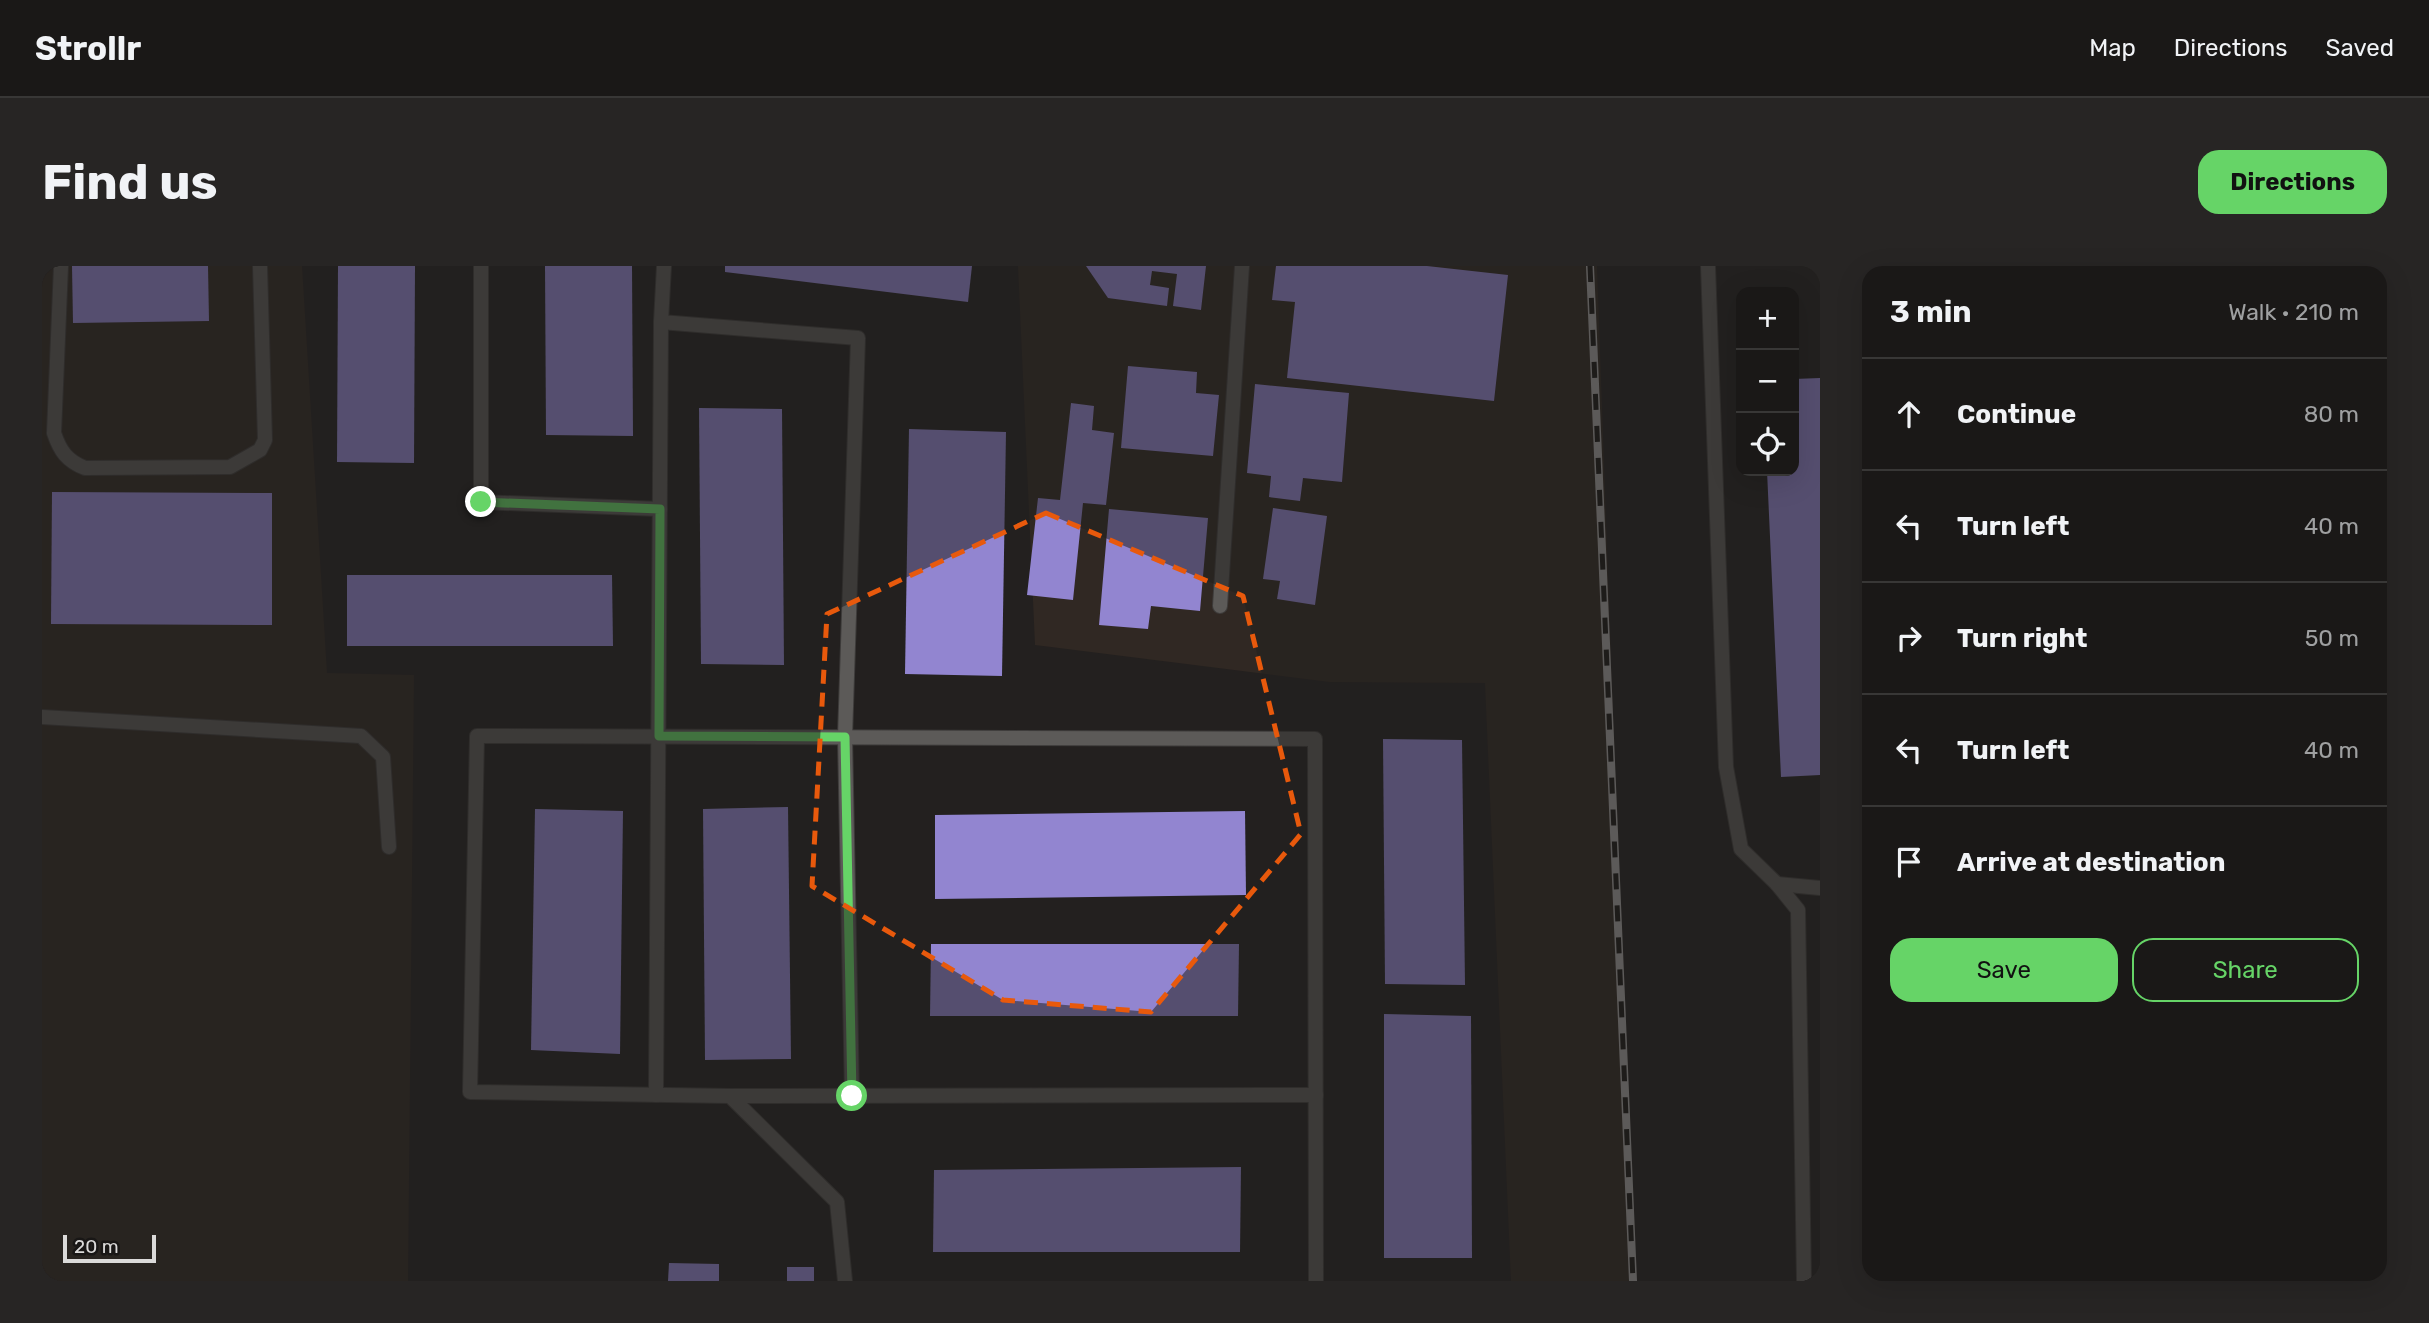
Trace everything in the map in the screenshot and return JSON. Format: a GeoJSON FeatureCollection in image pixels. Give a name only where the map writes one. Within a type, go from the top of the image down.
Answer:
{"type":"FeatureCollection","features":[{"type":"Feature","properties":{"kind":"lane"},"geometry":{"type":"LineString","coordinates":[[61,266],[54,433],[59,449],[71,462],[85,468],[230,467],[260,450],[265,440],[260,266]]}},
{"type":"Feature","properties":{"kind":"lane"},"geometry":{"type":"LineString","coordinates":[[481,266],[481,502],[660,509]]}},
{"type":"Feature","properties":{"kind":"lane"},"geometry":{"type":"LineString","coordinates":[[656,1094],[661,322],[664,266]]}},
{"type":"Feature","properties":{"kind":"lane"},"geometry":{"type":"LineString","coordinates":[[1220,606],[1241,266]]}},
{"type":"Feature","properties":{"kind":"lane"},"geometry":{"type":"LineString","coordinates":[[1708,266],[1720,518],[1726,767],[1741,849],[1777,884],[1798,910],[1804,1281]]}},
{"type":"Feature","properties":{"kind":"lane"},"geometry":{"type":"LineString","coordinates":[[661,322],[858,338],[845,737],[852,1096]]}},
{"type":"Feature","properties":{"kind":"lane"},"geometry":{"type":"LineString","coordinates":[[42,718],[361,736],[383,757],[388,847]]}},
{"type":"Feature","properties":{"kind":"lane"},"geometry":{"type":"LineString","coordinates":[[1316,1095],[730,1096],[470,1092],[477,736],[1315,739],[1316,1095],[1316,1281]]}},
{"type":"Feature","properties":{"kind":"lane"},"geometry":{"type":"LineString","coordinates":[[1777,884],[1820,888]]}},
{"type":"Feature","properties":{"kind":"lane"},"geometry":{"type":"LineString","coordinates":[[730,1096],[837,1202],[845,1281]]}},
{"type":"Feature","properties":{"kind":"highlighted area"},"geometry":{"type":"Polygon","coordinates":[[[1046,513],[1243,596],[1301,834],[1151,1012],[1003,1000],[812,886],[827,614],[1046,513]]]}},
{"type":"Feature","properties":{"kind":"shaded area"},"geometry":{"type":"Polygon","coordinates":[[[42,266],[302,266],[327,673],[414,675],[408,1281],[42,1281],[42,266]]]}},
{"type":"Feature","properties":{"kind":"shaded area"},"geometry":{"type":"Polygon","coordinates":[[[1018,266],[1597,266],[1633,1281],[1511,1281],[1485,683],[1330,682],[1035,645],[1018,266]]]}},
{"type":"Feature","properties":{"kind":"building"},"geometry":{"type":"Polygon","coordinates":[[[72,266],[208,266],[209,321],[73,323],[72,266]]]}},
{"type":"Feature","properties":{"kind":"building"},"geometry":{"type":"Polygon","coordinates":[[[338,266],[415,266],[414,463],[337,462],[338,266]]]}},
{"type":"Feature","properties":{"kind":"building"},"geometry":{"type":"Polygon","coordinates":[[[545,266],[632,266],[633,436],[546,435],[545,266]]]}},
{"type":"Feature","properties":{"kind":"building"},"geometry":{"type":"Polygon","coordinates":[[[725,266],[972,266],[968,302],[725,272],[725,266]]]}},
{"type":"Feature","properties":{"kind":"building"},"geometry":{"type":"Polygon","coordinates":[[[1086,266],[1206,266],[1201,310],[1173,306],[1177,274],[1152,271],[1150,285],[1169,288],[1167,306],[1108,298],[1086,266]]]}},
{"type":"Feature","properties":{"kind":"building"},"geometry":{"type":"Polygon","coordinates":[[[1276,266],[1427,266],[1508,275],[1494,401],[1287,378],[1295,302],[1272,300],[1276,266]]]}},
{"type":"Feature","properties":{"kind":"building"},"geometry":{"type":"Polygon","coordinates":[[[1128,366],[1197,372],[1196,393],[1219,395],[1213,456],[1121,448],[1128,366]]]}},
{"type":"Feature","properties":{"kind":"building"},"geometry":{"type":"Polygon","coordinates":[[[1820,378],[1820,775],[1781,777],[1767,476],[1799,476],[1799,379],[1820,378]]]}},
{"type":"Feature","properties":{"kind":"building"},"geometry":{"type":"Polygon","coordinates":[[[1255,384],[1349,393],[1342,482],[1303,478],[1300,501],[1269,497],[1271,476],[1247,473],[1255,384]]]}},
{"type":"Feature","properties":{"kind":"building"},"geometry":{"type":"Polygon","coordinates":[[[1071,403],[1094,406],[1092,430],[1114,433],[1106,505],[1083,503],[1073,600],[1027,595],[1038,498],[1060,500],[1071,403]]]}},
{"type":"Feature","properties":{"kind":"building"},"geometry":{"type":"Polygon","coordinates":[[[699,408],[782,409],[784,665],[701,664],[699,408]]]}},
{"type":"Feature","properties":{"kind":"building"},"geometry":{"type":"Polygon","coordinates":[[[909,429],[1006,432],[1002,676],[905,674],[909,429]]]}},
{"type":"Feature","properties":{"kind":"building"},"geometry":{"type":"Polygon","coordinates":[[[52,492],[272,493],[272,625],[51,624],[52,492]]]}},
{"type":"Feature","properties":{"kind":"building"},"geometry":{"type":"Polygon","coordinates":[[[1273,508],[1327,516],[1315,605],[1277,599],[1280,581],[1263,579],[1273,508]]]}},
{"type":"Feature","properties":{"kind":"building"},"geometry":{"type":"Polygon","coordinates":[[[1109,509],[1208,518],[1200,611],[1151,606],[1148,629],[1099,625],[1109,509]]]}},
{"type":"Feature","properties":{"kind":"building"},"geometry":{"type":"Polygon","coordinates":[[[347,575],[612,575],[613,646],[347,646],[347,575]]]}},
{"type":"Feature","properties":{"kind":"building"},"geometry":{"type":"Polygon","coordinates":[[[1383,739],[1462,740],[1465,985],[1385,984],[1383,739]]]}},
{"type":"Feature","properties":{"kind":"building"},"geometry":{"type":"Polygon","coordinates":[[[788,807],[791,1059],[705,1060],[703,809],[788,807]]]}},
{"type":"Feature","properties":{"kind":"building"},"geometry":{"type":"Polygon","coordinates":[[[535,809],[623,811],[620,1054],[531,1050],[535,809]]]}},
{"type":"Feature","properties":{"kind":"building"},"geometry":{"type":"Polygon","coordinates":[[[1245,811],[1246,895],[935,899],[935,815],[1245,811]]]}},
{"type":"Feature","properties":{"kind":"building"},"geometry":{"type":"Polygon","coordinates":[[[931,944],[1239,944],[1238,1016],[930,1016],[931,944]]]}},
{"type":"Feature","properties":{"kind":"building"},"geometry":{"type":"Polygon","coordinates":[[[1384,1014],[1471,1016],[1472,1258],[1384,1258],[1384,1014]]]}},
{"type":"Feature","properties":{"kind":"building"},"geometry":{"type":"Polygon","coordinates":[[[1241,1167],[1240,1252],[933,1252],[934,1170],[1241,1167]]]}},
{"type":"Feature","properties":{"kind":"building"},"geometry":{"type":"Polygon","coordinates":[[[669,1263],[719,1264],[719,1281],[668,1281],[669,1263]]]}},
{"type":"Feature","properties":{"kind":"building"},"geometry":{"type":"Polygon","coordinates":[[[787,1267],[814,1267],[814,1281],[787,1281],[787,1267]]]}},
{"type":"Feature","properties":{"kind":"railway"},"geometry":{"type":"LineString","coordinates":[[1590,266],[1633,1281]]}},
{"type":"Feature","properties":{"kind":"route"},"geometry":{"type":"LineString","coordinates":[[481,502],[660,509],[659,736],[845,737],[852,1096]]}}]}
